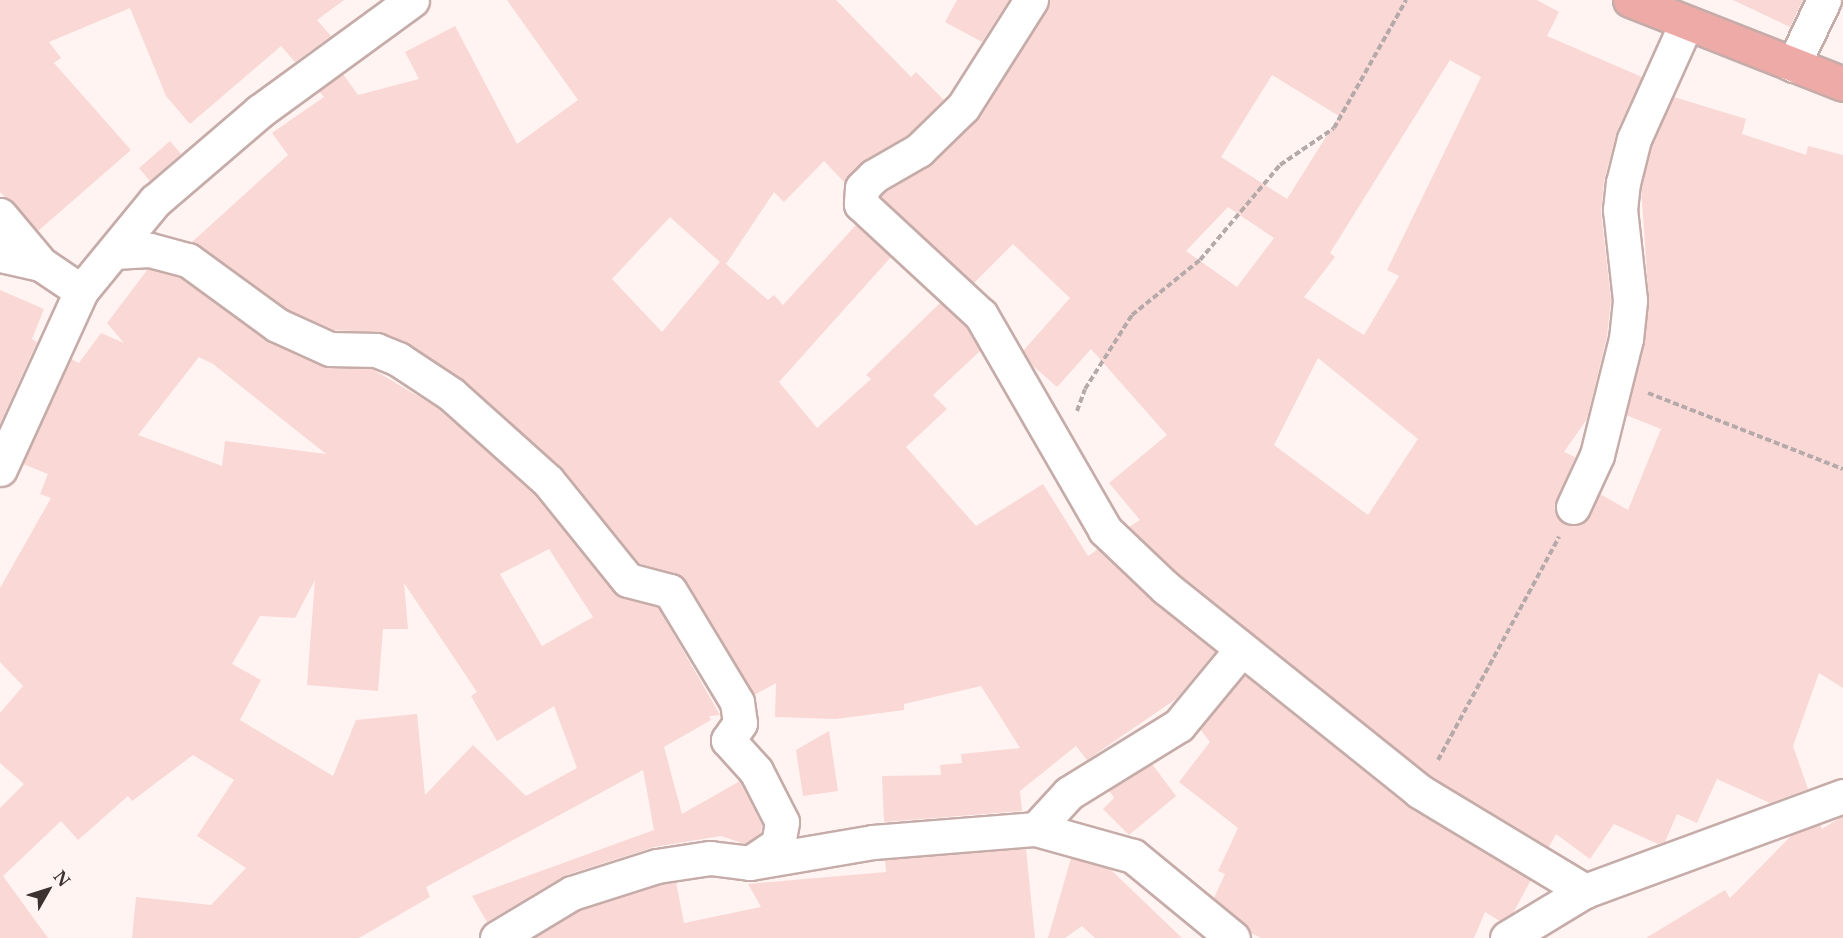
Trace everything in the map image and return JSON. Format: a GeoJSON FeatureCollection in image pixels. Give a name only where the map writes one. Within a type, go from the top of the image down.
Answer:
{"type":"FeatureCollection","features":[{"type":"Feature","properties":{"kind":"main road"},"geometry":{"type":"LineString","coordinates":[[1630,0],[1843,84]]}},
{"type":"Feature","properties":{"kind":"street"},"geometry":{"type":"LineString","coordinates":[[1031,0],[963,107],[919,150],[874,176],[862,188],[861,204],[981,315],[1105,530],[1240,651],[1419,791],[1585,891]]}},
{"type":"Feature","properties":{"kind":"street"},"geometry":{"type":"LineString","coordinates":[[1793,65],[1824,0]]}},
{"type":"Feature","properties":{"kind":"street"},"geometry":{"type":"LineString","coordinates":[[0,469],[81,291],[155,201],[204,158],[411,1]]}},
{"type":"Feature","properties":{"kind":"street"},"geometry":{"type":"LineString","coordinates":[[1573,507],[1597,455],[1617,383],[1630,300],[1620,210],[1623,183],[1634,139],[1686,24]]}},
{"type":"Feature","properties":{"kind":"street"},"geometry":{"type":"LineString","coordinates":[[0,215],[41,264],[81,291]]}},
{"type":"Feature","properties":{"kind":"street"},"geometry":{"type":"LineString","coordinates":[[114,252],[150,250],[188,260],[234,297],[288,329],[330,349],[376,350],[398,359],[451,394],[548,481],[628,580],[670,591],[737,702],[740,723],[729,740],[756,771],[782,822],[778,844],[750,863]]}},
{"type":"Feature","properties":{"kind":"street"},"geometry":{"type":"LineString","coordinates":[[0,255],[41,264]]}},
{"type":"Feature","properties":{"kind":"street"},"geometry":{"type":"LineString","coordinates":[[1036,829],[1068,793],[1179,725],[1240,651]]}},
{"type":"Feature","properties":{"kind":"street"},"geometry":{"type":"LineString","coordinates":[[1507,938],[1585,891],[1843,796]]}},
{"type":"Feature","properties":{"kind":"street"},"geometry":{"type":"LineString","coordinates":[[497,938],[572,893],[657,866],[710,858],[750,863],[873,842],[1036,829],[1133,856],[1233,938]]}},
{"type":"Feature","properties":{"kind":"path"},"geometry":{"type":"LineString","coordinates":[[1061,457],[1085,388],[1132,315],[1200,260],[1280,165],[1334,129],[1406,0]]}},
{"type":"Feature","properties":{"kind":"path"},"geometry":{"type":"LineString","coordinates":[[1617,383],[1843,469]]}},
{"type":"Feature","properties":{"kind":"path"},"geometry":{"type":"LineString","coordinates":[[1419,791],[1573,507]]}},
{"type":"Feature","properties":{"kind":"building"},"geometry":{"type":"Polygon","coordinates":[[[0,0],[344,0],[317,20],[331,36],[295,62],[281,46],[190,124],[166,96],[130,8],[49,42],[61,58],[54,63],[131,150],[38,231],[0,192],[0,0]]]}},
{"type":"Feature","properties":{"kind":"building"},"geometry":{"type":"Polygon","coordinates":[[[507,0],[836,0],[911,77],[916,72],[944,100],[908,135],[861,163],[845,183],[824,161],[784,202],[774,192],[726,264],[768,300],[774,295],[783,305],[856,225],[891,257],[779,382],[817,428],[871,379],[866,375],[940,303],[966,327],[980,351],[933,395],[947,409],[906,447],[976,526],[1043,484],[1088,556],[1098,549],[1215,652],[1176,699],[1087,760],[1076,746],[1020,791],[1022,811],[884,822],[882,776],[941,775],[940,765],[962,763],[961,754],[1020,748],[981,686],[904,704],[904,710],[836,719],[775,717],[776,683],[754,695],[685,581],[639,563],[561,467],[463,380],[383,333],[334,330],[286,309],[192,242],[288,155],[272,133],[324,97],[319,91],[343,74],[358,95],[419,79],[405,52],[455,26],[517,144],[578,100],[507,0]],[[670,217],[612,279],[662,332],[720,262],[670,217]]]}},
{"type":"Feature","properties":{"kind":"building"},"geometry":{"type":"Polygon","coordinates":[[[957,0],[1009,0],[982,42],[945,22],[957,0]]]}},
{"type":"Feature","properties":{"kind":"building"},"geometry":{"type":"Polygon","coordinates":[[[1050,0],[1537,0],[1559,12],[1547,36],[1642,77],[1617,131],[1604,181],[1601,212],[1611,300],[1607,336],[1587,419],[1564,452],[1575,457],[1554,508],[1566,524],[1584,522],[1600,494],[1628,510],[1661,429],[1626,415],[1649,302],[1641,186],[1652,145],[1674,97],[1746,119],[1742,134],[1806,155],[1808,146],[1843,155],[1843,688],[1819,673],[1793,746],[1808,789],[1770,803],[1717,779],[1697,823],[1677,814],[1665,842],[1658,844],[1614,824],[1590,859],[1556,834],[1549,847],[1430,776],[1178,574],[1129,527],[1140,520],[1109,483],[1167,435],[1091,349],[1057,387],[1032,365],[1023,351],[1070,298],[1013,244],[974,283],[880,196],[932,164],[976,120],[1050,0]],[[1450,60],[1330,253],[1335,257],[1304,297],[1364,335],[1399,276],[1387,270],[1481,77],[1450,60]],[[1272,75],[1221,157],[1287,199],[1339,116],[1272,75]],[[1228,207],[1186,251],[1237,287],[1274,238],[1228,207]],[[1318,358],[1274,445],[1368,515],[1418,439],[1318,358]]]}},
{"type":"Feature","properties":{"kind":"building"},"geometry":{"type":"Polygon","coordinates":[[[1733,0],[1803,0],[1790,27],[1733,0]]]}},
{"type":"Feature","properties":{"kind":"building"},"geometry":{"type":"Polygon","coordinates":[[[170,141],[181,154],[150,181],[139,168],[170,141]]]}},
{"type":"Feature","properties":{"kind":"building"},"geometry":{"type":"Polygon","coordinates":[[[148,269],[180,277],[269,342],[323,366],[372,369],[440,409],[534,494],[613,592],[658,607],[720,715],[709,716],[711,720],[664,747],[682,814],[740,781],[762,825],[761,833],[745,844],[721,836],[654,847],[566,875],[487,922],[472,896],[654,830],[643,770],[426,887],[430,897],[359,938],[132,938],[136,897],[211,905],[246,868],[197,836],[234,780],[193,755],[132,801],[128,796],[78,840],[61,821],[3,876],[48,938],[0,938],[0,808],[24,784],[0,763],[0,713],[23,686],[0,662],[0,588],[51,498],[40,494],[48,474],[23,464],[71,359],[79,363],[101,333],[124,343],[107,323],[148,269]],[[199,357],[138,435],[222,466],[225,441],[326,454],[213,364],[199,357]],[[549,549],[500,574],[542,646],[593,617],[549,549]],[[315,580],[295,618],[260,616],[232,664],[261,680],[240,720],[333,776],[356,720],[417,714],[425,795],[473,745],[526,796],[577,768],[554,706],[497,741],[471,696],[477,692],[404,583],[408,629],[383,629],[378,691],[307,685],[315,580]]]}},
{"type":"Feature","properties":{"kind":"building"},"geometry":{"type":"Polygon","coordinates":[[[0,290],[44,309],[32,339],[37,342],[0,424],[0,290]]]}},
{"type":"Feature","properties":{"kind":"building"},"geometry":{"type":"Polygon","coordinates":[[[1244,675],[1407,806],[1531,880],[1513,913],[1500,921],[1485,912],[1474,938],[1261,938],[1251,933],[1214,898],[1225,874],[1218,871],[1238,828],[1179,782],[1210,742],[1200,729],[1244,675]]]}},
{"type":"Feature","properties":{"kind":"building"},"geometry":{"type":"Polygon","coordinates":[[[829,731],[838,791],[803,796],[796,750],[829,731]]]}},
{"type":"Feature","properties":{"kind":"building"},"geometry":{"type":"Polygon","coordinates":[[[1152,764],[1176,796],[1129,835],[1103,809],[1114,798],[1109,790],[1152,764]]]}},
{"type":"Feature","properties":{"kind":"building"},"geometry":{"type":"Polygon","coordinates":[[[1843,816],[1843,938],[1646,938],[1725,890],[1730,898],[1792,835],[1820,824],[1822,829],[1843,816]]]}},
{"type":"Feature","properties":{"kind":"building"},"geometry":{"type":"Polygon","coordinates":[[[1026,849],[1035,938],[533,938],[580,910],[661,884],[676,882],[684,923],[761,907],[748,884],[886,872],[885,860],[1026,849]]]}},
{"type":"Feature","properties":{"kind":"building"},"geometry":{"type":"Polygon","coordinates":[[[1071,858],[1110,869],[1182,938],[1095,938],[1082,926],[1065,938],[1048,938],[1071,858]]]}}]}
